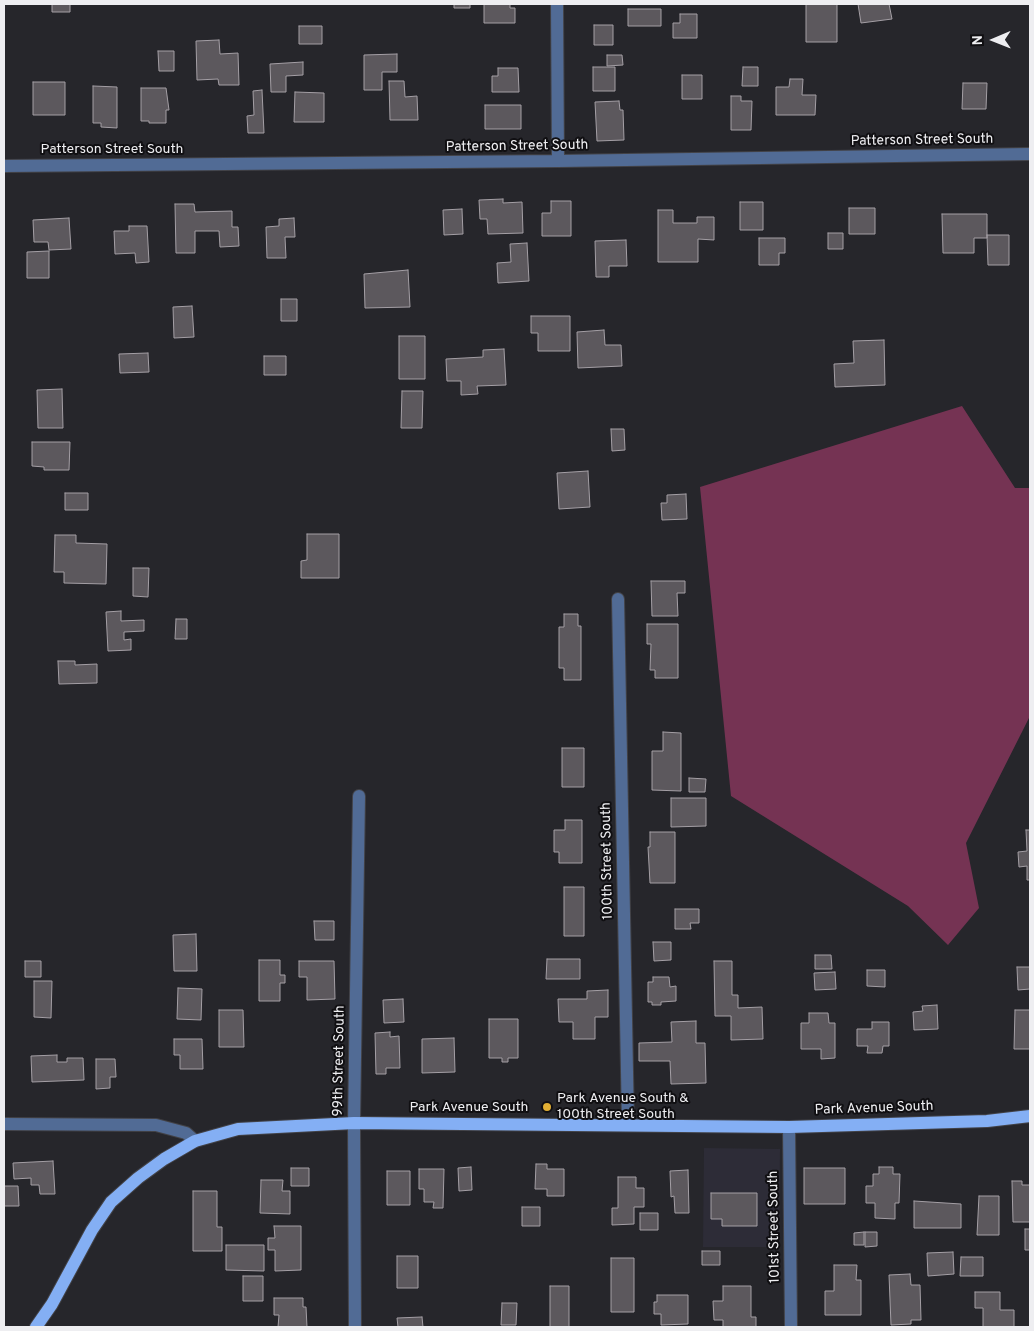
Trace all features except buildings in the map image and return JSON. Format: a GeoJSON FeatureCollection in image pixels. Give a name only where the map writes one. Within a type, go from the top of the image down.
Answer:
{"type":"FeatureCollection","features":[{"type":"Feature","properties":{"kind":"main road","name":"Park Avenue South"},"geometry":{"type":"LineString","coordinates":[[36,1327],[52,1304],[92,1230],[111,1202],[138,1178],[195,1141],[238,1129],[354,1123],[788,1126],[986,1121],[1030,1116]]}},
{"type":"Feature","properties":{"kind":"street"},"geometry":{"type":"LineString","coordinates":[[557,4],[558,162]]}},
{"type":"Feature","properties":{"kind":"street","name":"Patterson Street South"},"geometry":{"type":"LineString","coordinates":[[4,166],[558,162],[1030,154]]}},
{"type":"Feature","properties":{"kind":"street","name":"100th Street South"},"geometry":{"type":"LineString","coordinates":[[618,599],[628,1124]]}},
{"type":"Feature","properties":{"kind":"street","name":"99th Street South"},"geometry":{"type":"LineString","coordinates":[[355,1327],[354,1123],[359,796]]}},
{"type":"Feature","properties":{"kind":"street"},"geometry":{"type":"LineString","coordinates":[[4,1124],[156,1125],[186,1133],[195,1141]]}},
{"type":"Feature","properties":{"kind":"street","name":"101st Street South"},"geometry":{"type":"LineString","coordinates":[[788,1126],[791,1327]]}},
{"type":"Feature","properties":{"kind":"shaded area"},"geometry":{"type":"Polygon","coordinates":[[[962,406],[1015,488],[1030,488],[1030,716],[966,843],[979,908],[948,945],[908,906],[731,796],[700,487],[962,406]]]}},
{"type":"Feature","properties":{"kind":"shaded area"},"geometry":{"type":"Polygon","coordinates":[[[704,1148],[780,1149],[779,1247],[703,1247],[704,1148]]]}},
{"type":"Feature","properties":{"kind":"place","name":"Park Avenue South & 100th Street South"},"geometry":{"type":"Point","coordinates":[547,1107]}}]}
